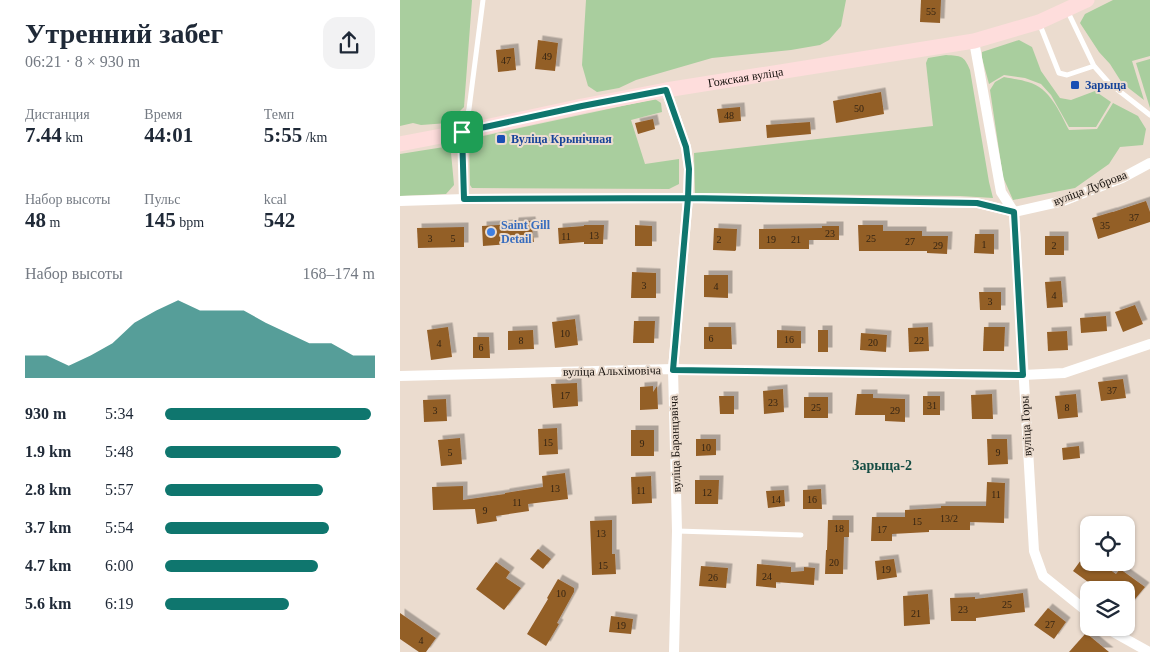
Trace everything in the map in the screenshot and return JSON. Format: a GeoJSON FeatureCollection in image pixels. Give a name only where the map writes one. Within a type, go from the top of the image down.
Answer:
{"type":"FeatureCollection","features":[{"type":"Feature","properties":{"kind":"street","name":"Гожская вуліца"},"geometry":{"type":"LineString","coordinates":[[400,144],[666,90],[974,41],[1039,22],[1087,0]]}},
{"type":"Feature","properties":{"kind":"street","name":"вуліца Горы"},"geometry":{"type":"LineString","coordinates":[[974,41],[1001,192],[1014,212],[1034,551],[1042,576],[1080,606]]}},
{"type":"Feature","properties":{"kind":"street","name":"вуліца Баранцэвіча"},"geometry":{"type":"LineString","coordinates":[[666,90],[686,147],[689,169],[673,370],[677,531],[674,652]]}},
{"type":"Feature","properties":{"kind":"street","name":"вуліца Дуброва"},"geometry":{"type":"LineString","coordinates":[[400,201],[688,198],[977,203],[1014,212],[1063,201],[1122,178],[1150,163]]}},
{"type":"Feature","properties":{"kind":"street","name":"вуліца Альхімовіча"},"geometry":{"type":"LineString","coordinates":[[400,376],[673,370],[1023,375],[1064,373],[1150,344]]}},
{"type":"Feature","properties":{"kind":"street"},"geometry":{"type":"LineString","coordinates":[[1120,636],[1149,652]]}},
{"type":"Feature","properties":{"kind":"lane"},"geometry":{"type":"LineString","coordinates":[[464,199],[462,132],[469,108],[483,0]]}},
{"type":"Feature","properties":{"kind":"lane"},"geometry":{"type":"LineString","coordinates":[[1066,10],[1094,66],[1109,83],[1150,115]]}},
{"type":"Feature","properties":{"kind":"lane"},"geometry":{"type":"LineString","coordinates":[[1039,22],[1058,73],[1067,75],[1094,66]]}},
{"type":"Feature","properties":{"kind":"lane"},"geometry":{"type":"LineString","coordinates":[[677,531],[800,535]]}},
{"type":"Feature","properties":{"kind":"green space"},"geometry":{"type":"Polygon","coordinates":[[[400,0],[472,0],[464,107],[448,123],[421,125],[413,123],[400,126],[400,0]]]}},
{"type":"Feature","properties":{"kind":"green space"},"geometry":{"type":"Polygon","coordinates":[[[586,0],[846,0],[841,26],[829,40],[820,45],[712,58],[636,80],[619,88],[597,92],[588,86],[582,65],[586,0]]]}},
{"type":"Feature","properties":{"kind":"green space"},"geometry":{"type":"Polygon","coordinates":[[[1113,0],[1150,0],[1150,56],[1132,61],[1144,100],[1122,83],[1080,23],[1085,14],[1113,0]]]}},
{"type":"Feature","properties":{"kind":"green space"},"geometry":{"type":"Polygon","coordinates":[[[1019,40],[1032,47],[1041,71],[1060,98],[1071,100],[1095,91],[1111,102],[1096,127],[1069,127],[1051,95],[1041,84],[1025,78],[1004,75],[989,84],[982,52],[1019,40]]]}},
{"type":"Feature","properties":{"kind":"green space"},"geometry":{"type":"Polygon","coordinates":[[[946,55],[961,57],[966,61],[970,70],[993,198],[695,193],[694,153],[933,126],[926,63],[928,58],[946,55]]]}},
{"type":"Feature","properties":{"kind":"green space"},"geometry":{"type":"Polygon","coordinates":[[[1150,59],[1150,108],[1136,63],[1150,59]]]}},
{"type":"Feature","properties":{"kind":"green space"},"geometry":{"type":"Polygon","coordinates":[[[1004,77],[1025,81],[1042,89],[1053,101],[1069,130],[1097,129],[1113,103],[1138,116],[1146,129],[1143,145],[1120,147],[1109,164],[1075,188],[1013,200],[1003,177],[990,90],[995,82],[1004,77]]]}},
{"type":"Feature","properties":{"kind":"green space"},"geometry":{"type":"Polygon","coordinates":[[[655,99],[661,103],[662,112],[631,120],[645,164],[679,159],[679,184],[669,189],[472,188],[470,185],[469,139],[655,99]]]}},
{"type":"Feature","properties":{"kind":"green space"},"geometry":{"type":"Polygon","coordinates":[[[444,147],[451,153],[454,185],[446,194],[400,196],[400,154],[444,147]]]}},
{"type":"Feature","properties":{"kind":"building"},"geometry":{"type":"Polygon","coordinates":[[[921,0],[941,0],[940,23],[920,22],[921,0]]]}},
{"type":"Feature","properties":{"kind":"building"},"geometry":{"type":"Polygon","coordinates":[[[538,40],[558,43],[555,71],[535,69],[538,40]]]}},
{"type":"Feature","properties":{"kind":"building"},"geometry":{"type":"Polygon","coordinates":[[[514,48],[516,70],[498,72],[496,50],[514,48]]]}},
{"type":"Feature","properties":{"kind":"building"},"geometry":{"type":"Polygon","coordinates":[[[881,92],[884,114],[836,123],[833,101],[881,92]]]}},
{"type":"Feature","properties":{"kind":"building"},"geometry":{"type":"Polygon","coordinates":[[[740,107],[741,121],[719,123],[717,109],[740,107]]]}},
{"type":"Feature","properties":{"kind":"building"},"geometry":{"type":"Polygon","coordinates":[[[653,119],[655,129],[638,134],[635,123],[653,119]]]}},
{"type":"Feature","properties":{"kind":"building"},"geometry":{"type":"Polygon","coordinates":[[[810,122],[811,134],[767,138],[766,125],[810,122]]]}},
{"type":"Feature","properties":{"kind":"building"},"geometry":{"type":"Polygon","coordinates":[[[1146,201],[1150,212],[1150,222],[1098,239],[1092,218],[1146,201]]]}},
{"type":"Feature","properties":{"kind":"building"},"geometry":{"type":"Polygon","coordinates":[[[531,221],[534,242],[483,246],[482,226],[531,221]]]}},
{"type":"Feature","properties":{"kind":"building"},"geometry":{"type":"Polygon","coordinates":[[[604,225],[603,244],[584,244],[584,242],[559,244],[558,228],[604,225]]]}},
{"type":"Feature","properties":{"kind":"building"},"geometry":{"type":"Polygon","coordinates":[[[635,225],[652,226],[652,246],[635,246],[635,225]]]}},
{"type":"Feature","properties":{"kind":"building"},"geometry":{"type":"Polygon","coordinates":[[[858,225],[883,225],[883,231],[922,231],[922,236],[948,236],[947,254],[927,253],[927,251],[859,251],[858,225]]]}},
{"type":"Feature","properties":{"kind":"building"},"geometry":{"type":"Polygon","coordinates":[[[822,226],[839,226],[839,240],[809,240],[809,249],[759,249],[759,229],[822,228],[822,226]]]}},
{"type":"Feature","properties":{"kind":"building"},"geometry":{"type":"Polygon","coordinates":[[[464,227],[464,247],[418,248],[417,228],[464,227]]]}},
{"type":"Feature","properties":{"kind":"building"},"geometry":{"type":"Polygon","coordinates":[[[714,228],[737,229],[736,251],[713,250],[714,228]]]}},
{"type":"Feature","properties":{"kind":"building"},"geometry":{"type":"Polygon","coordinates":[[[975,234],[994,234],[994,254],[974,253],[975,234]]]}},
{"type":"Feature","properties":{"kind":"building"},"geometry":{"type":"Polygon","coordinates":[[[1045,236],[1064,236],[1064,255],[1045,255],[1045,236]]]}},
{"type":"Feature","properties":{"kind":"building"},"geometry":{"type":"Polygon","coordinates":[[[632,272],[656,273],[656,298],[631,298],[632,272]]]}},
{"type":"Feature","properties":{"kind":"building"},"geometry":{"type":"Polygon","coordinates":[[[704,275],[728,275],[728,298],[704,297],[704,275]]]}},
{"type":"Feature","properties":{"kind":"building"},"geometry":{"type":"Polygon","coordinates":[[[1061,281],[1063,307],[1047,308],[1045,282],[1061,281]]]}},
{"type":"Feature","properties":{"kind":"building"},"geometry":{"type":"Polygon","coordinates":[[[979,292],[1001,292],[1001,310],[980,310],[979,292]]]}},
{"type":"Feature","properties":{"kind":"building"},"geometry":{"type":"Polygon","coordinates":[[[1135,305],[1143,324],[1123,332],[1115,312],[1135,305]]]}},
{"type":"Feature","properties":{"kind":"building"},"geometry":{"type":"Polygon","coordinates":[[[1106,316],[1107,331],[1081,333],[1080,318],[1106,316]]]}},
{"type":"Feature","properties":{"kind":"building"},"geometry":{"type":"Polygon","coordinates":[[[575,319],[578,345],[555,348],[552,322],[575,319]]]}},
{"type":"Feature","properties":{"kind":"building"},"geometry":{"type":"Polygon","coordinates":[[[634,321],[655,321],[654,343],[633,343],[634,321]]]}},
{"type":"Feature","properties":{"kind":"building"},"geometry":{"type":"Polygon","coordinates":[[[448,327],[452,357],[431,360],[427,330],[448,327]]]}},
{"type":"Feature","properties":{"kind":"building"},"geometry":{"type":"Polygon","coordinates":[[[704,327],[731,327],[732,349],[704,349],[704,327]]]}},
{"type":"Feature","properties":{"kind":"building"},"geometry":{"type":"Polygon","coordinates":[[[928,327],[929,351],[909,352],[908,328],[928,327]]]}},
{"type":"Feature","properties":{"kind":"building"},"geometry":{"type":"Polygon","coordinates":[[[984,327],[1005,327],[1004,351],[983,351],[984,327]]]}},
{"type":"Feature","properties":{"kind":"building"},"geometry":{"type":"Polygon","coordinates":[[[533,330],[534,349],[508,350],[508,331],[533,330]]]}},
{"type":"Feature","properties":{"kind":"building"},"geometry":{"type":"Polygon","coordinates":[[[777,330],[801,331],[801,348],[777,348],[777,330]]]}},
{"type":"Feature","properties":{"kind":"building"},"geometry":{"type":"Polygon","coordinates":[[[818,330],[828,330],[828,352],[818,352],[818,330]]]}},
{"type":"Feature","properties":{"kind":"building"},"geometry":{"type":"Polygon","coordinates":[[[1067,331],[1068,350],[1048,351],[1047,332],[1067,331]]]}},
{"type":"Feature","properties":{"kind":"building"},"geometry":{"type":"Polygon","coordinates":[[[861,333],[887,335],[886,352],[860,350],[861,333]]]}},
{"type":"Feature","properties":{"kind":"building"},"geometry":{"type":"Polygon","coordinates":[[[473,337],[489,337],[490,358],[473,358],[473,337]]]}},
{"type":"Feature","properties":{"kind":"building"},"geometry":{"type":"Polygon","coordinates":[[[1123,379],[1126,398],[1101,401],[1098,382],[1123,379]]]}},
{"type":"Feature","properties":{"kind":"building"},"geometry":{"type":"Polygon","coordinates":[[[577,383],[578,406],[553,408],[551,384],[577,383]]]}},
{"type":"Feature","properties":{"kind":"building"},"geometry":{"type":"Polygon","coordinates":[[[653,386],[653,392],[657,386],[658,409],[640,410],[640,387],[653,386]]]}},
{"type":"Feature","properties":{"kind":"building"},"geometry":{"type":"Polygon","coordinates":[[[783,389],[784,412],[764,414],[763,391],[783,389]]]}},
{"type":"Feature","properties":{"kind":"building"},"geometry":{"type":"Polygon","coordinates":[[[857,394],[873,394],[873,398],[905,399],[905,422],[885,421],[885,415],[855,415],[857,394]]]}},
{"type":"Feature","properties":{"kind":"building"},"geometry":{"type":"Polygon","coordinates":[[[992,394],[993,419],[972,419],[971,395],[992,394]]]}},
{"type":"Feature","properties":{"kind":"building"},"geometry":{"type":"Polygon","coordinates":[[[1076,394],[1078,417],[1058,419],[1055,396],[1076,394]]]}},
{"type":"Feature","properties":{"kind":"building"},"geometry":{"type":"Polygon","coordinates":[[[719,396],[734,396],[734,414],[720,414],[719,396]]]}},
{"type":"Feature","properties":{"kind":"building"},"geometry":{"type":"Polygon","coordinates":[[[923,396],[940,396],[940,415],[923,415],[923,396]]]}},
{"type":"Feature","properties":{"kind":"building"},"geometry":{"type":"Polygon","coordinates":[[[804,397],[828,397],[828,418],[804,418],[804,397]]]}},
{"type":"Feature","properties":{"kind":"building"},"geometry":{"type":"Polygon","coordinates":[[[446,399],[447,421],[424,422],[423,400],[446,399]]]}},
{"type":"Feature","properties":{"kind":"building"},"geometry":{"type":"Polygon","coordinates":[[[557,428],[558,454],[539,455],[538,429],[557,428]]]}},
{"type":"Feature","properties":{"kind":"building"},"geometry":{"type":"Polygon","coordinates":[[[631,430],[654,430],[654,456],[631,456],[631,430]]]}},
{"type":"Feature","properties":{"kind":"building"},"geometry":{"type":"Polygon","coordinates":[[[460,438],[462,464],[441,466],[438,440],[460,438]]]}},
{"type":"Feature","properties":{"kind":"building"},"geometry":{"type":"Polygon","coordinates":[[[696,439],[716,439],[716,455],[696,456],[696,439]]]}},
{"type":"Feature","properties":{"kind":"building"},"geometry":{"type":"Polygon","coordinates":[[[987,439],[1007,439],[1008,464],[988,465],[987,439]]]}},
{"type":"Feature","properties":{"kind":"building"},"geometry":{"type":"Polygon","coordinates":[[[1079,446],[1080,458],[1063,460],[1062,448],[1079,446]]]}},
{"type":"Feature","properties":{"kind":"building"},"geometry":{"type":"Polygon","coordinates":[[[565,473],[568,499],[528,504],[529,511],[496,516],[497,521],[477,524],[475,509],[433,510],[432,487],[463,486],[463,500],[543,487],[542,476],[565,473]]]}},
{"type":"Feature","properties":{"kind":"building"},"geometry":{"type":"Polygon","coordinates":[[[651,476],[652,503],[632,504],[631,477],[651,476]]]}},
{"type":"Feature","properties":{"kind":"building"},"geometry":{"type":"Polygon","coordinates":[[[695,480],[719,480],[718,504],[695,504],[695,480]]]}},
{"type":"Feature","properties":{"kind":"building"},"geometry":{"type":"Polygon","coordinates":[[[987,482],[1005,483],[1004,523],[970,522],[970,530],[929,530],[929,532],[892,534],[892,541],[871,541],[872,517],[905,517],[905,510],[941,508],[941,506],[986,506],[987,482]]]}},
{"type":"Feature","properties":{"kind":"building"},"geometry":{"type":"Polygon","coordinates":[[[821,489],[822,509],[803,509],[803,490],[821,489]]]}},
{"type":"Feature","properties":{"kind":"building"},"geometry":{"type":"Polygon","coordinates":[[[784,490],[785,506],[768,508],[766,491],[784,490]]]}},
{"type":"Feature","properties":{"kind":"building"},"geometry":{"type":"Polygon","coordinates":[[[612,520],[612,554],[615,554],[616,574],[592,575],[590,521],[612,520]]]}},
{"type":"Feature","properties":{"kind":"building"},"geometry":{"type":"Polygon","coordinates":[[[828,520],[849,520],[849,537],[844,537],[843,574],[825,574],[828,520]]]}},
{"type":"Feature","properties":{"kind":"building"},"geometry":{"type":"Polygon","coordinates":[[[538,549],[551,559],[543,569],[530,559],[538,549]]]}},
{"type":"Feature","properties":{"kind":"building"},"geometry":{"type":"Polygon","coordinates":[[[894,559],[897,577],[877,580],[875,561],[894,559]]]}},
{"type":"Feature","properties":{"kind":"building"},"geometry":{"type":"Polygon","coordinates":[[[1080,561],[1080,571],[1112,571],[1116,574],[1118,571],[1123,571],[1145,587],[1135,599],[1135,581],[1087,581],[1073,571],[1080,561]]]}},
{"type":"Feature","properties":{"kind":"building"},"geometry":{"type":"Polygon","coordinates":[[[496,562],[510,572],[506,578],[521,588],[504,610],[476,589],[496,562]]]}},
{"type":"Feature","properties":{"kind":"building"},"geometry":{"type":"Polygon","coordinates":[[[757,564],[791,567],[791,572],[804,571],[804,567],[815,568],[814,585],[776,582],[776,588],[756,586],[757,564]]]}},
{"type":"Feature","properties":{"kind":"building"},"geometry":{"type":"Polygon","coordinates":[[[701,566],[728,568],[726,588],[699,586],[701,566]]]}},
{"type":"Feature","properties":{"kind":"building"},"geometry":{"type":"Polygon","coordinates":[[[558,579],[574,588],[574,592],[546,646],[527,634],[558,579]]]}},
{"type":"Feature","properties":{"kind":"building"},"geometry":{"type":"Polygon","coordinates":[[[1023,593],[1025,612],[976,618],[976,621],[951,621],[950,598],[975,597],[975,599],[1023,593]]]}},
{"type":"Feature","properties":{"kind":"building"},"geometry":{"type":"Polygon","coordinates":[[[928,594],[930,624],[904,626],[903,596],[928,594]]]}},
{"type":"Feature","properties":{"kind":"building"},"geometry":{"type":"Polygon","coordinates":[[[1048,608],[1066,622],[1054,639],[1034,625],[1048,608]]]}},
{"type":"Feature","properties":{"kind":"building"},"geometry":{"type":"Polygon","coordinates":[[[400,613],[436,638],[426,652],[419,652],[400,639],[400,613]]]}},
{"type":"Feature","properties":{"kind":"building"},"geometry":{"type":"Polygon","coordinates":[[[611,616],[633,619],[631,634],[609,632],[611,616]]]}},
{"type":"Feature","properties":{"kind":"building"},"geometry":{"type":"Polygon","coordinates":[[[1083,636],[1090,636],[1109,652],[1069,652],[1083,636]]]}},
{"type":"Feature","properties":{"kind":"place","name":"Зарыца"},"geometry":{"type":"Point","coordinates":[1075,85]}},
{"type":"Feature","properties":{"kind":"place","name":"Вуліца Крынічная"},"geometry":{"type":"Point","coordinates":[501,139]}},
{"type":"Feature","properties":{"kind":"place","name":"Saint Gill Detail"},"geometry":{"type":"Point","coordinates":[491,232]}},
{"type":"Feature","properties":{"kind":"district","name":"Зарыца-2"},"geometry":{"type":"Point","coordinates":[882,465]}},
{"type":"Feature","properties":{"kind":"route"},"geometry":{"type":"LineString","coordinates":[[462,132],[464,199],[688,198],[673,370],[1023,375],[1014,212],[977,203],[688,198],[689,169],[686,147],[666,90],[462,132]]}}]}
